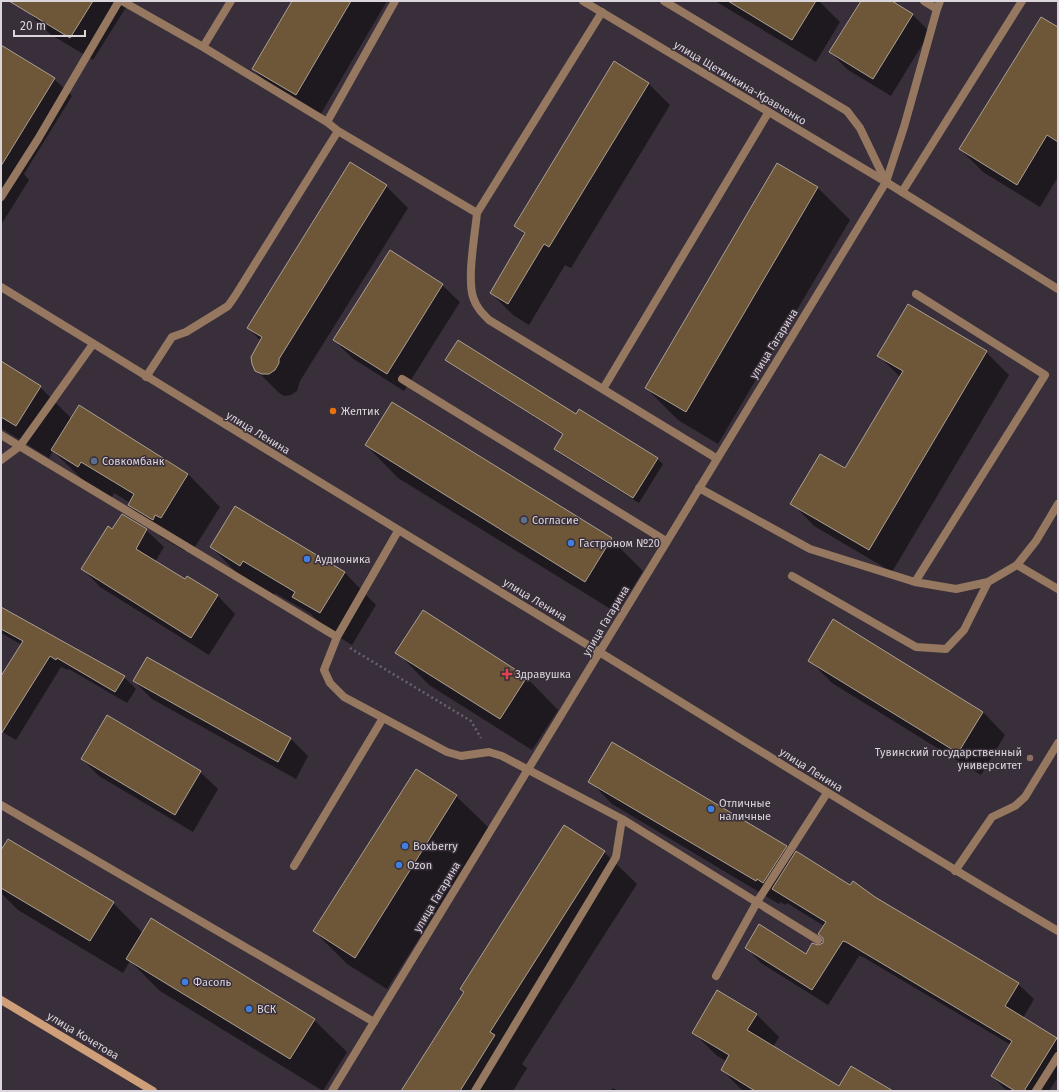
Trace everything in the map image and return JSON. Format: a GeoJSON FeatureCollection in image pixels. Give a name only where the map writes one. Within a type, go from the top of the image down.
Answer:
{"type":"FeatureCollection","features":[{"type":"Feature","properties":{"kind":"main road","name":"улица Кочетова"},"geometry":{"type":"LineString","coordinates":[[1,1000],[153,1091]]}},
{"type":"Feature","properties":{"kind":"street"},"geometry":{"type":"LineString","coordinates":[[1,197],[38,139],[121,1],[203,47],[327,122],[338,131],[477,212]]}},
{"type":"Feature","properties":{"kind":"street"},"geometry":{"type":"LineString","coordinates":[[203,47],[231,1]]}},
{"type":"Feature","properties":{"kind":"street"},"geometry":{"type":"LineString","coordinates":[[327,122],[395,1]]}},
{"type":"Feature","properties":{"kind":"street","name":"улица Щетинкина-Кравченко"},"geometry":{"type":"LineString","coordinates":[[583,1],[768,113],[886,182],[1058,289]]}},
{"type":"Feature","properties":{"kind":"street"},"geometry":{"type":"LineString","coordinates":[[664,1],[847,111],[860,128],[886,182]]}},
{"type":"Feature","properties":{"kind":"street"},"geometry":{"type":"LineString","coordinates":[[924,1],[939,5]]}},
{"type":"Feature","properties":{"kind":"street"},"geometry":{"type":"LineString","coordinates":[[902,192],[1022,1]]}},
{"type":"Feature","properties":{"kind":"street","name":"улица Гагарина"},"geometry":{"type":"LineString","coordinates":[[332,1091],[600,652],[716,458],[886,182],[904,127],[939,5]]}},
{"type":"Feature","properties":{"kind":"street"},"geometry":{"type":"LineString","coordinates":[[602,12],[477,212],[471,283],[473,297],[479,311],[489,320],[716,458]]}},
{"type":"Feature","properties":{"kind":"street"},"geometry":{"type":"LineString","coordinates":[[603,389],[768,113]]}},
{"type":"Feature","properties":{"kind":"street"},"geometry":{"type":"LineString","coordinates":[[146,377],[172,337],[186,332],[228,306],[338,131]]}},
{"type":"Feature","properties":{"kind":"street","name":"улица Ленина"},"geometry":{"type":"LineString","coordinates":[[1,287],[398,531],[600,652],[955,871],[1058,931]]}},
{"type":"Feature","properties":{"kind":"street"},"geometry":{"type":"LineString","coordinates":[[915,582],[1045,375],[916,294]]}},
{"type":"Feature","properties":{"kind":"street"},"geometry":{"type":"LineString","coordinates":[[1,460],[20,446],[93,344]]}},
{"type":"Feature","properties":{"kind":"street"},"geometry":{"type":"LineString","coordinates":[[402,379],[666,541]]}},
{"type":"Feature","properties":{"kind":"street"},"geometry":{"type":"LineString","coordinates":[[1,435],[337,637]]}},
{"type":"Feature","properties":{"kind":"street"},"geometry":{"type":"LineString","coordinates":[[699,488],[810,548],[915,582],[956,589],[988,582],[1017,565],[1036,541],[1058,504]]}},
{"type":"Feature","properties":{"kind":"street"},"geometry":{"type":"LineString","coordinates":[[398,531],[337,637],[324,670],[330,684],[344,697],[447,752],[461,756],[489,752],[502,756],[527,771],[622,820],[818,940]]}},
{"type":"Feature","properties":{"kind":"street"},"geometry":{"type":"LineString","coordinates":[[1017,565],[1058,589]]}},
{"type":"Feature","properties":{"kind":"street"},"geometry":{"type":"LineString","coordinates":[[792,576],[916,648],[946,649],[964,630],[988,582]]}},
{"type":"Feature","properties":{"kind":"street"},"geometry":{"type":"LineString","coordinates":[[294,866],[383,718]]}},
{"type":"Feature","properties":{"kind":"street"},"geometry":{"type":"LineString","coordinates":[[955,871],[992,817],[1015,806],[1025,797],[1058,743]]}},
{"type":"Feature","properties":{"kind":"street"},"geometry":{"type":"LineString","coordinates":[[716,976],[757,902],[827,793]]}},
{"type":"Feature","properties":{"kind":"street"},"geometry":{"type":"LineString","coordinates":[[1,805],[374,1022]]}},
{"type":"Feature","properties":{"kind":"street"},"geometry":{"type":"LineString","coordinates":[[475,1091],[616,857],[622,820]]}},
{"type":"Feature","properties":{"kind":"street"},"geometry":{"type":"LineString","coordinates":[[1036,1091],[1058,1056]]}},
{"type":"Feature","properties":{"kind":"path"},"geometry":{"type":"LineString","coordinates":[[337,637],[353,650],[471,721],[489,752]]}},
{"type":"Feature","properties":{"kind":"building"},"geometry":{"type":"Polygon","coordinates":[[[9,1],[93,1],[70,38],[9,1]]]}},
{"type":"Feature","properties":{"kind":"building"},"geometry":{"type":"Polygon","coordinates":[[[292,1],[351,1],[296,95],[252,69],[292,1]]]}},
{"type":"Feature","properties":{"kind":"building"},"geometry":{"type":"Polygon","coordinates":[[[728,1],[816,1],[792,40],[728,1]]]}},
{"type":"Feature","properties":{"kind":"building"},"geometry":{"type":"Polygon","coordinates":[[[861,1],[892,1],[913,14],[873,79],[829,52],[861,1]]]}},
{"type":"Feature","properties":{"kind":"building"},"geometry":{"type":"Polygon","coordinates":[[[1041,17],[1058,27],[1058,142],[1047,135],[1017,185],[959,149],[1041,17]]]}},
{"type":"Feature","properties":{"kind":"building"},"geometry":{"type":"Polygon","coordinates":[[[1,45],[55,78],[1,166],[1,45]]]}},
{"type":"Feature","properties":{"kind":"building"},"geometry":{"type":"Polygon","coordinates":[[[614,61],[649,83],[549,247],[544,244],[508,304],[490,293],[525,233],[514,226],[614,61]]]}},
{"type":"Feature","properties":{"kind":"building"},"geometry":{"type":"Polygon","coordinates":[[[350,162],[387,185],[279,359],[279,363],[275,370],[269,374],[262,374],[255,371],[251,357],[262,337],[247,328],[350,162]]]}},
{"type":"Feature","properties":{"kind":"building"},"geometry":{"type":"Polygon","coordinates":[[[777,163],[818,187],[686,412],[645,388],[777,163]]]}},
{"type":"Feature","properties":{"kind":"building"},"geometry":{"type":"Polygon","coordinates":[[[390,250],[443,284],[387,374],[333,340],[390,250]]]}},
{"type":"Feature","properties":{"kind":"building"},"geometry":{"type":"Polygon","coordinates":[[[908,304],[987,351],[869,550],[790,504],[820,454],[845,468],[903,371],[877,356],[908,304]]]}},
{"type":"Feature","properties":{"kind":"building"},"geometry":{"type":"Polygon","coordinates":[[[458,340],[576,414],[579,409],[658,458],[633,498],[554,449],[563,434],[445,360],[458,340]]]}},
{"type":"Feature","properties":{"kind":"building"},"geometry":{"type":"Polygon","coordinates":[[[1,361],[41,386],[16,426],[1,417],[1,361]]]}},
{"type":"Feature","properties":{"kind":"building"},"geometry":{"type":"Polygon","coordinates":[[[392,402],[612,538],[585,582],[365,445],[392,402]]]}},
{"type":"Feature","properties":{"kind":"building"},"geometry":{"type":"Polygon","coordinates":[[[79,405],[188,474],[161,518],[155,515],[153,520],[128,505],[134,494],[81,462],[78,467],[51,450],[79,405]]]}},
{"type":"Feature","properties":{"kind":"building"},"geometry":{"type":"Polygon","coordinates":[[[235,506],[345,572],[320,613],[292,597],[295,592],[243,561],[240,566],[210,547],[235,506]]]}},
{"type":"Feature","properties":{"kind":"building"},"geometry":{"type":"Polygon","coordinates":[[[122,514],[147,529],[136,549],[185,579],[187,576],[218,595],[191,638],[81,569],[108,526],[112,529],[122,514]]]}},
{"type":"Feature","properties":{"kind":"building"},"geometry":{"type":"Polygon","coordinates":[[[1,607],[125,676],[115,692],[57,658],[56,660],[50,656],[1,734],[1,676],[23,641],[1,629],[1,607]]]}},
{"type":"Feature","properties":{"kind":"building"},"geometry":{"type":"Polygon","coordinates":[[[423,610],[527,677],[500,719],[395,653],[423,610]]]}},
{"type":"Feature","properties":{"kind":"building"},"geometry":{"type":"Polygon","coordinates":[[[833,619],[983,712],[958,753],[808,661],[833,619]]]}},
{"type":"Feature","properties":{"kind":"building"},"geometry":{"type":"Polygon","coordinates":[[[147,657],[291,738],[278,762],[133,681],[147,657]]]}},
{"type":"Feature","properties":{"kind":"building"},"geometry":{"type":"Polygon","coordinates":[[[107,715],[201,771],[175,815],[81,759],[107,715]]]}},
{"type":"Feature","properties":{"kind":"building"},"geometry":{"type":"Polygon","coordinates":[[[612,742],[787,846],[763,883],[757,879],[756,881],[588,782],[612,742]]]}},
{"type":"Feature","properties":{"kind":"building"},"geometry":{"type":"Polygon","coordinates":[[[416,769],[457,795],[355,958],[313,931],[416,769]]]}},
{"type":"Feature","properties":{"kind":"building"},"geometry":{"type":"Polygon","coordinates":[[[564,825],[605,851],[490,1032],[495,1035],[460,1091],[401,1091],[464,992],[460,989],[564,825]]]}},
{"type":"Feature","properties":{"kind":"building"},"geometry":{"type":"Polygon","coordinates":[[[8,839],[114,902],[90,941],[1,888],[1,850],[8,839]]]}},
{"type":"Feature","properties":{"kind":"building"},"geometry":{"type":"Polygon","coordinates":[[[796,851],[850,885],[853,881],[875,897],[1019,983],[1005,1006],[1057,1038],[1024,1091],[1015,1091],[991,1076],[1012,1041],[846,942],[843,941],[812,990],[745,948],[759,924],[806,954],[812,943],[818,945],[823,943],[823,938],[818,934],[826,922],[772,889],[796,851]]]}},
{"type":"Feature","properties":{"kind":"building"},"geometry":{"type":"Polygon","coordinates":[[[151,918],[315,1019],[290,1059],[126,959],[151,918]]]}},
{"type":"Feature","properties":{"kind":"building"},"geometry":{"type":"Polygon","coordinates":[[[717,990],[757,1014],[747,1030],[839,1086],[851,1066],[893,1091],[755,1091],[721,1070],[729,1055],[692,1033],[717,990]]]}},
{"type":"Feature","properties":{"kind":"place","name":"Желтик"},"geometry":{"type":"Point","coordinates":[333,411]}},
{"type":"Feature","properties":{"kind":"place","name":"Совкомбанк"},"geometry":{"type":"Point","coordinates":[94,461]}},
{"type":"Feature","properties":{"kind":"place","name":"Согласие"},"geometry":{"type":"Point","coordinates":[524,520]}},
{"type":"Feature","properties":{"kind":"place","name":"Гастроном №20"},"geometry":{"type":"Point","coordinates":[571,543]}},
{"type":"Feature","properties":{"kind":"place","name":"Аудионика"},"geometry":{"type":"Point","coordinates":[307,559]}},
{"type":"Feature","properties":{"kind":"place","name":"Здравушка"},"geometry":{"type":"Point","coordinates":[507,674]}},
{"type":"Feature","properties":{"kind":"place","name":"Тувинский государственный университет"},"geometry":{"type":"Point","coordinates":[1030,758]}},
{"type":"Feature","properties":{"kind":"place","name":"Отличные наличные"},"geometry":{"type":"Point","coordinates":[711,809]}},
{"type":"Feature","properties":{"kind":"place","name":"Boxberry"},"geometry":{"type":"Point","coordinates":[405,846]}},
{"type":"Feature","properties":{"kind":"place","name":"Ozon"},"geometry":{"type":"Point","coordinates":[399,865]}},
{"type":"Feature","properties":{"kind":"place","name":"Фасоль"},"geometry":{"type":"Point","coordinates":[185,982]}},
{"type":"Feature","properties":{"kind":"place","name":"ВСК"},"geometry":{"type":"Point","coordinates":[249,1009]}}]}
